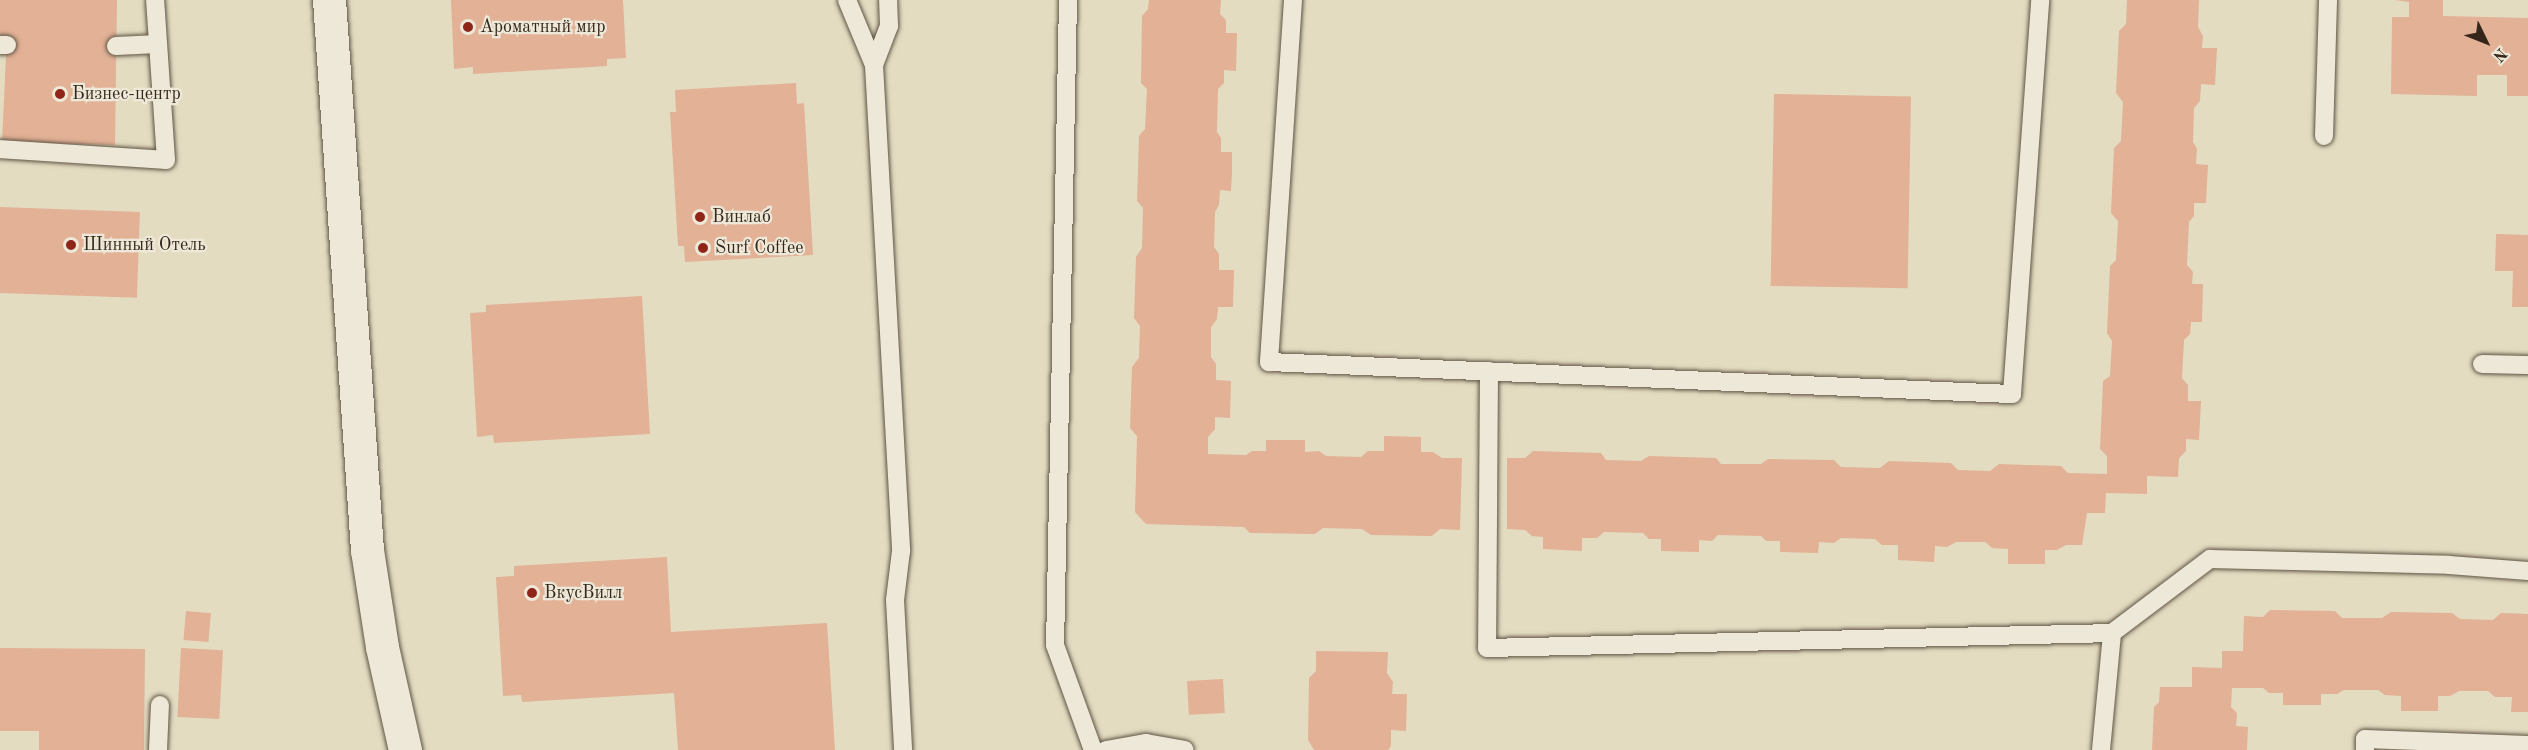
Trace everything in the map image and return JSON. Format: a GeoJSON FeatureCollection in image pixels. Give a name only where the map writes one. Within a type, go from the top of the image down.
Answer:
{"type":"FeatureCollection","features":[{"type":"Feature","properties":{"kind":"street"},"geometry":{"type":"LineString","coordinates":[[329,0],[367,550],[382,647],[405,750]]}},
{"type":"Feature","properties":{"kind":"lane"},"geometry":{"type":"LineString","coordinates":[[0,149],[166,160],[155,0]]}},
{"type":"Feature","properties":{"kind":"lane"},"geometry":{"type":"LineString","coordinates":[[847,0],[874,64],[901,551],[895,600],[903,750]]}},
{"type":"Feature","properties":{"kind":"lane"},"geometry":{"type":"LineString","coordinates":[[874,64],[889,26],[888,0]]}},
{"type":"Feature","properties":{"kind":"lane"},"geometry":{"type":"LineString","coordinates":[[1068,0],[1055,645],[1093,750]]}},
{"type":"Feature","properties":{"kind":"lane"},"geometry":{"type":"LineString","coordinates":[[1293,0],[1269,362],[2012,394],[2040,0]]}},
{"type":"Feature","properties":{"kind":"lane"},"geometry":{"type":"LineString","coordinates":[[2324,136],[2328,0]]}},
{"type":"Feature","properties":{"kind":"lane"},"geometry":{"type":"LineString","coordinates":[[116,46],[158,44]]}},
{"type":"Feature","properties":{"kind":"lane"},"geometry":{"type":"LineString","coordinates":[[2482,364],[2528,365]]}},
{"type":"Feature","properties":{"kind":"lane"},"geometry":{"type":"LineString","coordinates":[[1489,371],[1487,648],[2112,633],[2210,559],[2449,565],[2528,571]]}},
{"type":"Feature","properties":{"kind":"lane"},"geometry":{"type":"LineString","coordinates":[[2101,750],[2112,633]]}},
{"type":"Feature","properties":{"kind":"lane"},"geometry":{"type":"LineString","coordinates":[[158,750],[160,705]]}},
{"type":"Feature","properties":{"kind":"lane"},"geometry":{"type":"LineString","coordinates":[[2365,750],[2365,739],[2528,745]]}},
{"type":"Feature","properties":{"kind":"lane"},"geometry":{"type":"LineString","coordinates":[[1106,750],[1146,743],[1184,750]]}},
{"type":"Feature","properties":{"kind":"building","name":"Бизнес-центр"},"geometry":{"type":"Polygon","coordinates":[[[0,0],[117,0],[115,145],[2,142],[7,35],[0,35],[0,0]]]}},
{"type":"Feature","properties":{"kind":"building"},"geometry":{"type":"Polygon","coordinates":[[[451,0],[623,0],[626,58],[607,59],[607,66],[473,74],[473,67],[454,69],[451,0]]]}},
{"type":"Feature","properties":{"kind":"building"},"geometry":{"type":"Polygon","coordinates":[[[1149,0],[1221,0],[1220,14],[1226,20],[1226,33],[1237,33],[1236,71],[1224,70],[1224,83],[1218,89],[1217,132],[1221,138],[1221,152],[1232,152],[1232,172],[1231,191],[1220,190],[1219,205],[1215,212],[1214,247],[1219,254],[1219,270],[1234,270],[1233,307],[1218,307],[1217,319],[1211,327],[1211,357],[1216,364],[1216,380],[1231,381],[1230,418],[1215,417],[1215,429],[1208,437],[1208,454],[1246,455],[1252,451],[1266,451],[1266,440],[1305,440],[1305,452],[1319,451],[1326,456],[1361,457],[1368,451],[1384,451],[1384,436],[1421,437],[1421,452],[1433,452],[1442,458],[1462,458],[1460,530],[1440,529],[1432,536],[1371,535],[1362,529],[1323,528],[1315,534],[1250,533],[1244,527],[1146,524],[1135,512],[1137,436],[1130,428],[1132,367],[1139,358],[1140,326],[1134,318],[1136,257],[1142,248],[1143,208],[1137,201],[1139,136],[1145,129],[1147,89],[1141,83],[1142,16],[1148,9],[1149,0]]]}},
{"type":"Feature","properties":{"kind":"building"},"geometry":{"type":"Polygon","coordinates":[[[2127,0],[2199,0],[2198,27],[2203,36],[2202,48],[2217,48],[2215,85],[2201,84],[2200,101],[2194,108],[2193,142],[2197,149],[2196,164],[2208,165],[2206,203],[2194,203],[2194,216],[2189,222],[2187,265],[2193,272],[2192,284],[2203,284],[2202,322],[2191,322],[2190,334],[2184,340],[2182,378],[2188,385],[2188,401],[2201,401],[2199,440],[2186,439],[2186,451],[2179,458],[2178,477],[2147,476],[2147,494],[2106,493],[2105,513],[2087,513],[2082,545],[2066,545],[2057,550],[2045,550],[2045,564],[2008,564],[2008,549],[1992,548],[1985,542],[1956,542],[1947,547],[1935,546],[1934,562],[1898,560],[1898,545],[1882,545],[1875,539],[1841,538],[1834,543],[1819,542],[1818,553],[1780,552],[1780,541],[1766,541],[1761,536],[1718,535],[1712,541],[1699,540],[1699,552],[1661,551],[1661,539],[1649,539],[1643,533],[1604,532],[1597,538],[1582,538],[1582,551],[1543,549],[1543,537],[1532,536],[1525,530],[1507,529],[1507,458],[1525,458],[1533,451],[1601,453],[1606,460],[1641,461],[1649,456],[1716,458],[1721,464],[1761,464],[1768,459],[1834,460],[1841,467],[1880,468],[1889,461],[1951,463],[1958,470],[1990,471],[1999,464],[2061,466],[2068,473],[2107,474],[2107,456],[2100,449],[2103,381],[2110,376],[2112,341],[2107,333],[2110,266],[2116,260],[2118,221],[2111,213],[2114,148],[2121,141],[2123,102],[2116,93],[2119,31],[2126,24],[2127,0]]]}},
{"type":"Feature","properties":{"kind":"building"},"geometry":{"type":"Polygon","coordinates":[[[2395,0],[2443,0],[2443,16],[2528,18],[2528,96],[2507,96],[2507,75],[2477,75],[2477,96],[2391,94],[2392,17],[2409,17],[2409,2],[2395,0]]]}},
{"type":"Feature","properties":{"kind":"building"},"geometry":{"type":"Polygon","coordinates":[[[796,83],[797,104],[804,103],[813,255],[685,262],[684,246],[678,246],[670,112],[676,112],[675,90],[796,83]]]}},
{"type":"Feature","properties":{"kind":"building"},"geometry":{"type":"Polygon","coordinates":[[[1774,94],[1911,96],[1908,288],[1771,286],[1774,94]]]}},
{"type":"Feature","properties":{"kind":"building"},"geometry":{"type":"Polygon","coordinates":[[[0,207],[140,212],[137,298],[0,293],[0,207]]]}},
{"type":"Feature","properties":{"kind":"building"},"geometry":{"type":"Polygon","coordinates":[[[2496,234],[2528,235],[2528,307],[2512,307],[2513,271],[2495,271],[2496,234]]]}},
{"type":"Feature","properties":{"kind":"building"},"geometry":{"type":"Polygon","coordinates":[[[642,296],[650,434],[494,443],[493,435],[477,437],[470,313],[486,312],[486,305],[642,296]]]}},
{"type":"Feature","properties":{"kind":"building"},"geometry":{"type":"Polygon","coordinates":[[[667,557],[671,632],[827,623],[835,750],[678,750],[674,693],[522,702],[521,695],[503,696],[496,577],[514,576],[514,566],[667,557]]]}},
{"type":"Feature","properties":{"kind":"building"},"geometry":{"type":"Polygon","coordinates":[[[2270,610],[2335,611],[2342,618],[2382,618],[2391,612],[2452,613],[2460,619],[2493,620],[2501,613],[2528,614],[2528,712],[2511,712],[2512,697],[2495,697],[2488,691],[2459,691],[2450,696],[2438,696],[2438,711],[2401,711],[2401,696],[2385,695],[2378,690],[2344,690],[2337,694],[2321,694],[2321,705],[2283,705],[2283,693],[2269,693],[2263,688],[2232,688],[2231,707],[2237,713],[2236,726],[2248,727],[2247,750],[2152,750],[2154,707],[2159,702],[2160,687],[2192,687],[2192,667],[2222,668],[2222,651],[2243,651],[2244,616],[2263,617],[2270,610]]]}},
{"type":"Feature","properties":{"kind":"building"},"geometry":{"type":"Polygon","coordinates":[[[186,611],[211,613],[208,642],[183,640],[186,611]]]}},
{"type":"Feature","properties":{"kind":"building"},"geometry":{"type":"Polygon","coordinates":[[[0,648],[145,649],[144,750],[39,750],[39,731],[0,731],[0,648]]]}},
{"type":"Feature","properties":{"kind":"building"},"geometry":{"type":"Polygon","coordinates":[[[181,648],[223,650],[219,719],[177,717],[181,648]]]}},
{"type":"Feature","properties":{"kind":"building"},"geometry":{"type":"Polygon","coordinates":[[[1316,651],[1388,652],[1387,673],[1393,682],[1392,694],[1407,694],[1406,731],[1391,730],[1391,746],[1388,750],[1314,750],[1308,740],[1309,678],[1316,671],[1316,651]]]}},
{"type":"Feature","properties":{"kind":"building"},"geometry":{"type":"Polygon","coordinates":[[[1223,679],[1225,713],[1189,715],[1187,681],[1223,679]]]}},
{"type":"Feature","properties":{"kind":"place","name":"Ароматный мир"},"geometry":{"type":"Point","coordinates":[468,27]}},
{"type":"Feature","properties":{"kind":"place","name":"Бизнес-центр"},"geometry":{"type":"Point","coordinates":[60,94]}},
{"type":"Feature","properties":{"kind":"place","name":"Винлаб"},"geometry":{"type":"Point","coordinates":[700,217]}},
{"type":"Feature","properties":{"kind":"place","name":"Шинный Отель"},"geometry":{"type":"Point","coordinates":[71,245]}},
{"type":"Feature","properties":{"kind":"place","name":"Surf Coffee"},"geometry":{"type":"Point","coordinates":[703,248]}},
{"type":"Feature","properties":{"kind":"place","name":"ВкусВилл"},"geometry":{"type":"Point","coordinates":[532,593]}}]}
